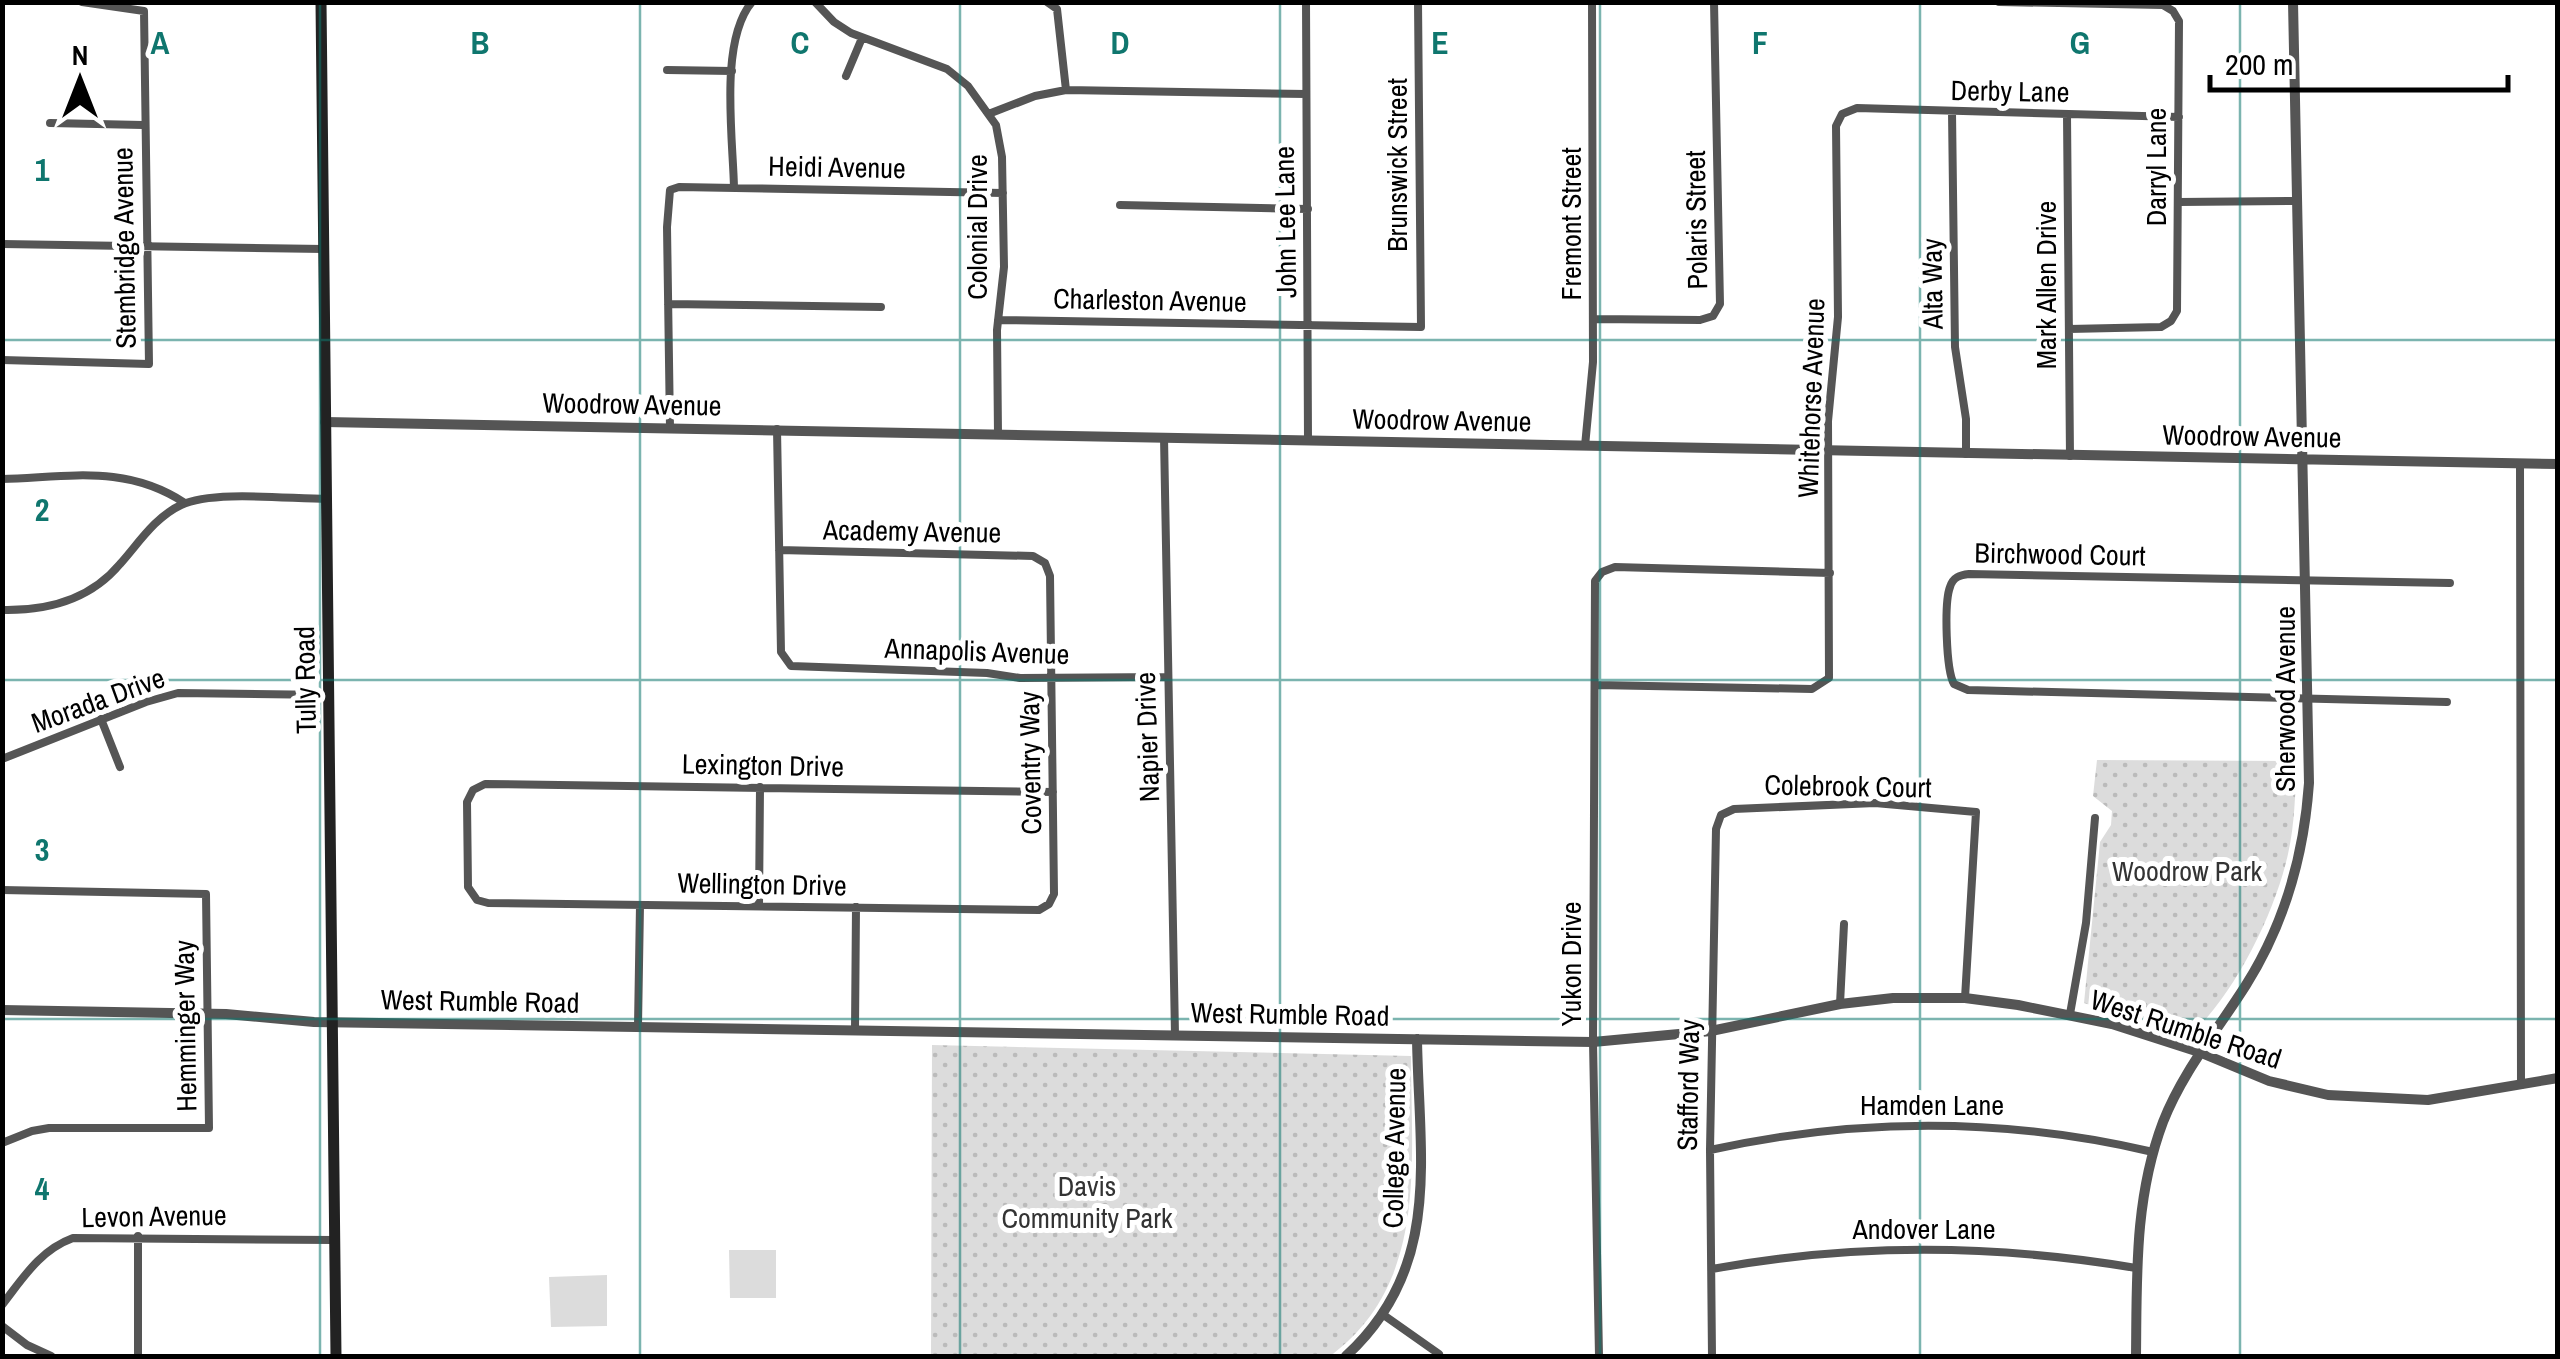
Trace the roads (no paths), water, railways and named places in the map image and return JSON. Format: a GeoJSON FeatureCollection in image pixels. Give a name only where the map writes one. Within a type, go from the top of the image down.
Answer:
{"type":"FeatureCollection","features":[{"type":"Feature","properties":{"kind":"main road","name":"Tully Road"},"geometry":{"type":"LineString","coordinates":[[321,2],[336,1356]]}},
{"type":"Feature","properties":{"kind":"street","name":"Stembridge Avenue"},"geometry":{"type":"LineString","coordinates":[[2,360],[149,364],[144,11],[82,2]]}},
{"type":"Feature","properties":{"kind":"street"},"geometry":{"type":"LineString","coordinates":[[734,188],[732,71],[736,30],[752,2]]}},
{"type":"Feature","properties":{"kind":"street","name":"Colonial Drive"},"geometry":{"type":"LineString","coordinates":[[815,2],[834,22],[862,38],[946,69],[968,86],[990,113],[1000,142],[1004,193],[998,435]]}},
{"type":"Feature","properties":{"kind":"street"},"geometry":{"type":"LineString","coordinates":[[1048,2],[1058,10],[1066,90]]}},
{"type":"Feature","properties":{"kind":"street","name":"John Lee Lane"},"geometry":{"type":"LineString","coordinates":[[1306,2],[1308,440]]}},
{"type":"Feature","properties":{"kind":"street","name":"Brunswick Street"},"geometry":{"type":"LineString","coordinates":[[1418,2],[1421,327]]}},
{"type":"Feature","properties":{"kind":"street","name":"Fremont Street"},"geometry":{"type":"LineString","coordinates":[[1585,446],[1594,362],[1592,2]]}},
{"type":"Feature","properties":{"kind":"street","name":"Polaris Street"},"geometry":{"type":"LineString","coordinates":[[1594,319],[1700,320],[1718,310],[1714,2]]}},
{"type":"Feature","properties":{"kind":"street","name":"Darryl Lane"},"geometry":{"type":"LineString","coordinates":[[2000,2],[2164,6],[2174,11],[2179,21],[2177,312],[2171,322],[2161,327],[2069,329]]}},
{"type":"Feature","properties":{"kind":"street","name":"Sherwood Avenue"},"geometry":{"type":"LineString","coordinates":[[2136,1356],[2136,1268],[2142,1197],[2153,1152],[2198,1052],[2259,963],[2291,889],[2307,815],[2307,581],[2294,2]]}},
{"type":"Feature","properties":{"kind":"street"},"geometry":{"type":"LineString","coordinates":[[846,76],[862,38]]}},
{"type":"Feature","properties":{"kind":"street"},"geometry":{"type":"LineString","coordinates":[[666,70],[732,71]]}},
{"type":"Feature","properties":{"kind":"street"},"geometry":{"type":"LineString","coordinates":[[990,113],[1066,90],[1306,94]]}},
{"type":"Feature","properties":{"kind":"street","name":"Derby Lane"},"geometry":{"type":"LineString","coordinates":[[1842,114],[1857,108],[2178,117]]}},
{"type":"Feature","properties":{"kind":"street","name":"Alta Way"},"geometry":{"type":"LineString","coordinates":[[1952,112],[1955,348],[1965,407],[1966,454]]}},
{"type":"Feature","properties":{"kind":"street","name":"Whitehorse Avenue"},"geometry":{"type":"LineString","coordinates":[[1596,685],[1812,689],[1825,683],[1831,670],[1829,391],[1838,317],[1836,126],[1842,114]]}},
{"type":"Feature","properties":{"kind":"street","name":"Mark Allen Drive"},"geometry":{"type":"LineString","coordinates":[[2067,115],[2070,456]]}},
{"type":"Feature","properties":{"kind":"street"},"geometry":{"type":"LineString","coordinates":[[50,123],[143,125]]}},
{"type":"Feature","properties":{"kind":"street","name":"Heidi Avenue"},"geometry":{"type":"LineString","coordinates":[[668,304],[667,212],[670,190],[679,187],[1004,193]]}},
{"type":"Feature","properties":{"kind":"street"},"geometry":{"type":"LineString","coordinates":[[2179,202],[2298,201]]}},
{"type":"Feature","properties":{"kind":"street"},"geometry":{"type":"LineString","coordinates":[[1120,205],[1308,209]]}},
{"type":"Feature","properties":{"kind":"street"},"geometry":{"type":"LineString","coordinates":[[2,244],[324,249]]}},
{"type":"Feature","properties":{"kind":"street"},"geometry":{"type":"LineString","coordinates":[[670,428],[668,304],[881,307]]}},
{"type":"Feature","properties":{"kind":"street","name":"Charleston Avenue"},"geometry":{"type":"LineString","coordinates":[[998,320],[1421,327]]}},
{"type":"Feature","properties":{"kind":"street","name":"Woodrow Avenue"},"geometry":{"type":"LineString","coordinates":[[325,422],[2558,464]]}},
{"type":"Feature","properties":{"kind":"street"},"geometry":{"type":"LineString","coordinates":[[776,429],[779,550]]}},
{"type":"Feature","properties":{"kind":"street","name":"Napier Drive"},"geometry":{"type":"LineString","coordinates":[[1164,437],[1175,1034]]}},
{"type":"Feature","properties":{"kind":"street"},"geometry":{"type":"LineString","coordinates":[[2520,463],[2521,1084]]}},
{"type":"Feature","properties":{"kind":"street"},"geometry":{"type":"LineString","coordinates":[[2,479],[116,476],[147,482],[185,502]]}},
{"type":"Feature","properties":{"kind":"street"},"geometry":{"type":"LineString","coordinates":[[2,610],[34,610],[82,595],[109,576],[145,534],[185,502],[216,498],[326,499]]}},
{"type":"Feature","properties":{"kind":"street","name":"Academy Avenue"},"geometry":{"type":"LineString","coordinates":[[779,550],[1033,556],[1043,562]]}},
{"type":"Feature","properties":{"kind":"street","name":"Annapolis Avenue"},"geometry":{"type":"LineString","coordinates":[[779,550],[781,652],[786,662],[798,668],[1052,678],[1167,677]]}},
{"type":"Feature","properties":{"kind":"street","name":"Coventry Way"},"geometry":{"type":"LineString","coordinates":[[1043,562],[1050,576],[1052,678],[1054,894],[1049,904]]}},
{"type":"Feature","properties":{"kind":"street","name":"Yukon Drive"},"geometry":{"type":"LineString","coordinates":[[1599,1356],[1593,1042],[1594,586],[1600,573],[1615,567],[1830,573]]}},
{"type":"Feature","properties":{"kind":"street","name":"Birchwood Court"},"geometry":{"type":"LineString","coordinates":[[2447,702],[1968,690],[1954,684],[1949,672],[1948,590],[1962,574],[2450,584]]}},
{"type":"Feature","properties":{"kind":"street","name":"Morada Drive"},"geometry":{"type":"LineString","coordinates":[[2,759],[178,693],[330,695]]}},
{"type":"Feature","properties":{"kind":"street"},"geometry":{"type":"LineString","coordinates":[[102,720],[120,767]]}},
{"type":"Feature","properties":{"kind":"street","name":"Lexington Drive"},"geometry":{"type":"LineString","coordinates":[[474,897],[468,887],[467,802],[473,790],[486,784],[1053,792]]}},
{"type":"Feature","properties":{"kind":"street"},"geometry":{"type":"LineString","coordinates":[[759,906],[760,787]]}},
{"type":"Feature","properties":{"kind":"street","name":"Colebrook Court"},"geometry":{"type":"LineString","coordinates":[[1722,815],[1734,808],[1830,803],[1976,812],[1965,998]]}},
{"type":"Feature","properties":{"kind":"street","name":"Stafford Way"},"geometry":{"type":"LineString","coordinates":[[1712,1356],[1711,1030],[1716,829],[1722,815]]}},
{"type":"Feature","properties":{"kind":"street"},"geometry":{"type":"LineString","coordinates":[[2070,1014],[2086,924],[2095,818]]}},
{"type":"Feature","properties":{"kind":"street","name":"Hemminger Way"},"geometry":{"type":"LineString","coordinates":[[2,890],[206,894],[210,1128],[50,1128],[2,1142]]}},
{"type":"Feature","properties":{"kind":"street","name":"Wellington Drive"},"geometry":{"type":"LineString","coordinates":[[474,897],[488,903],[1039,910],[1049,904]]}},
{"type":"Feature","properties":{"kind":"street"},"geometry":{"type":"LineString","coordinates":[[638,1026],[640,905]]}},
{"type":"Feature","properties":{"kind":"street"},"geometry":{"type":"LineString","coordinates":[[855,1030],[856,907]]}},
{"type":"Feature","properties":{"kind":"street"},"geometry":{"type":"LineString","coordinates":[[1840,1004],[1844,924]]}},
{"type":"Feature","properties":{"kind":"street","name":"West Rumble Road"},"geometry":{"type":"LineString","coordinates":[[2,1010],[208,1014],[331,1022],[1593,1042],[1711,1030],[1840,1004],[1892,998],[1965,998],[2070,1014],[2198,1052],[2268,1080],[2359,1099],[2428,1100],[2558,1078]]}},
{"type":"Feature","properties":{"kind":"street","name":"College Avenue"},"geometry":{"type":"LineString","coordinates":[[1346,1356],[1384,1316],[1408,1269],[1418,1227],[1417,1039]]}},
{"type":"Feature","properties":{"kind":"street","name":"Hamden Lane"},"geometry":{"type":"LineString","coordinates":[[1710,1150],[1805,1132],[1937,1123],[2042,1130],[2153,1152]]}},
{"type":"Feature","properties":{"kind":"street","name":"Levon Avenue"},"geometry":{"type":"LineString","coordinates":[[2,1306],[38,1259],[59,1243],[87,1236],[334,1240]]}},
{"type":"Feature","properties":{"kind":"street"},"geometry":{"type":"LineString","coordinates":[[138,1236],[138,1356]]}},
{"type":"Feature","properties":{"kind":"street","name":"Andover Lane"},"geometry":{"type":"LineString","coordinates":[[1712,1269],[1790,1256],[1914,1248],[2038,1254],[2136,1268]]}},
{"type":"Feature","properties":{"kind":"street"},"geometry":{"type":"LineString","coordinates":[[1384,1316],[1439,1354]]}},
{"type":"Feature","properties":{"kind":"street"},"geometry":{"type":"LineString","coordinates":[[2,1326],[52,1356]]}},
{"type":"Feature","properties":{"kind":"park label","name":"Woodrow Park"},"geometry":{"type":"Point","coordinates":[2187,871]}},
{"type":"Feature","properties":{"kind":"park label","name":"Davis Community Park"},"geometry":{"type":"Point","coordinates":[1087,1202]}}]}
